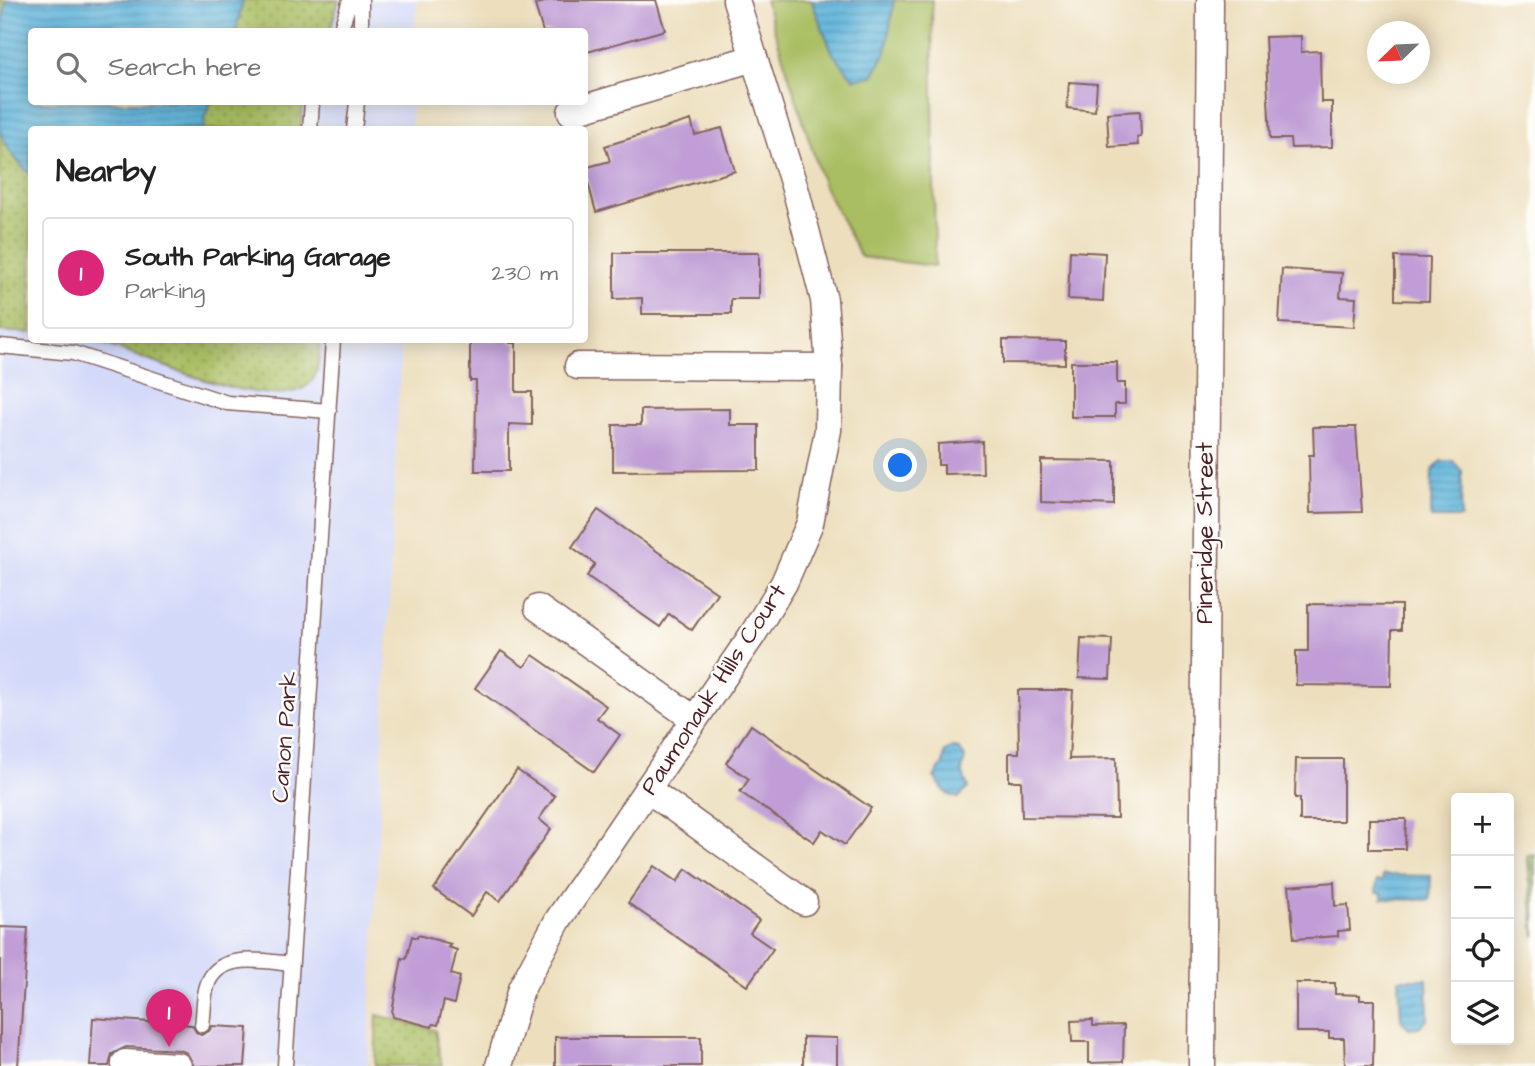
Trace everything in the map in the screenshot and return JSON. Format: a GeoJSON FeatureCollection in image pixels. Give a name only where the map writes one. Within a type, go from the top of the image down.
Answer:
{"type":"FeatureCollection","features":[{"type":"Feature","properties":{"kind":"street","name":"Paumonauk Hills Court"},"geometry":{"type":"LineString","coordinates":[[499,1066],[521,989],[558,920],[753,635],[784,583],[810,523],[828,430],[829,367],[824,300],[797,195],[736,0]]}},
{"type":"Feature","properties":{"kind":"street","name":"Pineridge Street"},"geometry":{"type":"LineString","coordinates":[[1202,1066],[1210,0]]}},
{"type":"Feature","properties":{"kind":"street"},"geometry":{"type":"LineString","coordinates":[[571,112],[754,58]]}},
{"type":"Feature","properties":{"kind":"street"},"geometry":{"type":"LineString","coordinates":[[578,366],[829,367]]}},
{"type":"Feature","properties":{"kind":"street"},"geometry":{"type":"LineString","coordinates":[[538,608],[694,719]]}},
{"type":"Feature","properties":{"kind":"street"},"geometry":{"type":"LineString","coordinates":[[647,789],[803,902]]}},
{"type":"Feature","properties":{"kind":"street"},"geometry":{"type":"LineString","coordinates":[[125,1066],[125,1063],[178,1066]]}},
{"type":"Feature","properties":{"kind":"lane"},"geometry":{"type":"LineString","coordinates":[[341,28],[350,0]]}},
{"type":"Feature","properties":{"kind":"lane"},"geometry":{"type":"LineString","coordinates":[[361,28],[362,0]]}},
{"type":"Feature","properties":{"kind":"lane"},"geometry":{"type":"LineString","coordinates":[[310,126],[312,105]]}},
{"type":"Feature","properties":{"kind":"lane"},"geometry":{"type":"LineString","coordinates":[[354,126],[357,105]]}},
{"type":"Feature","properties":{"kind":"lane","name":"Canon Park"},"geometry":{"type":"LineString","coordinates":[[285,1066],[333,343]]}},
{"type":"Feature","properties":{"kind":"lane"},"geometry":{"type":"LineString","coordinates":[[0,346],[73,353],[227,403],[329,411]]}},
{"type":"Feature","properties":{"kind":"lane"},"geometry":{"type":"LineString","coordinates":[[202,1025],[207,984],[219,968],[235,961],[291,964]]}},
{"type":"Feature","properties":{"kind":"shaded area"},"geometry":{"type":"Polygon","coordinates":[[[0,0],[417,0],[415,28],[28,28],[28,105],[412,105],[411,126],[28,126],[28,343],[401,343],[368,1066],[0,1066],[0,0]]]}},
{"type":"Feature","properties":{"kind":"green space"},"geometry":{"type":"Polygon","coordinates":[[[0,0],[339,0],[331,28],[28,28],[28,105],[304,105],[300,126],[28,126],[28,333],[0,331],[0,0]]]}},
{"type":"Feature","properties":{"kind":"green space"},"geometry":{"type":"Polygon","coordinates":[[[765,0],[932,0],[935,266],[861,257],[823,184],[765,0]]]}},
{"type":"Feature","properties":{"kind":"green space"},"geometry":{"type":"Polygon","coordinates":[[[100,343],[320,343],[317,370],[312,381],[289,393],[263,393],[233,388],[100,343]]]}},
{"type":"Feature","properties":{"kind":"green space"},"geometry":{"type":"Polygon","coordinates":[[[1535,854],[1535,937],[1527,855],[1535,854]]]}},
{"type":"Feature","properties":{"kind":"green space"},"geometry":{"type":"Polygon","coordinates":[[[377,1015],[435,1030],[442,1066],[375,1066],[377,1015]]]}},
{"type":"Feature","properties":{"kind":"water"},"geometry":{"type":"Polygon","coordinates":[[[7,0],[243,0],[237,28],[28,28],[28,105],[210,105],[204,126],[28,126],[28,171],[13,155],[0,130],[7,0]]]}},
{"type":"Feature","properties":{"kind":"water"},"geometry":{"type":"Polygon","coordinates":[[[811,0],[894,0],[886,52],[873,76],[854,79],[833,54],[811,0]]]}},
{"type":"Feature","properties":{"kind":"water"},"geometry":{"type":"Polygon","coordinates":[[[1441,461],[1453,461],[1462,471],[1461,518],[1431,518],[1432,471],[1441,461]]]}},
{"type":"Feature","properties":{"kind":"water"},"geometry":{"type":"Polygon","coordinates":[[[952,748],[959,749],[965,757],[962,771],[968,788],[958,798],[947,794],[934,777],[943,764],[945,752],[952,748]]]}},
{"type":"Feature","properties":{"kind":"water"},"geometry":{"type":"Polygon","coordinates":[[[1383,875],[1431,876],[1430,900],[1382,899],[1382,893],[1376,893],[1377,881],[1382,881],[1383,875]]]}},
{"type":"Feature","properties":{"kind":"water"},"geometry":{"type":"Polygon","coordinates":[[[1399,979],[1427,979],[1428,1019],[1419,1027],[1409,1028],[1401,1020],[1399,979]]]}},
{"type":"Feature","properties":{"kind":"building"},"geometry":{"type":"Polygon","coordinates":[[[550,0],[656,0],[665,30],[588,52],[588,28],[542,28],[535,5],[550,0]]]}},
{"type":"Feature","properties":{"kind":"building"},"geometry":{"type":"Polygon","coordinates":[[[1301,36],[1301,52],[1320,51],[1321,102],[1332,102],[1332,147],[1291,148],[1290,139],[1270,139],[1265,37],[1301,36]]]}},
{"type":"Feature","properties":{"kind":"building"},"geometry":{"type":"Polygon","coordinates":[[[1069,82],[1097,84],[1095,111],[1067,108],[1069,82]]]}},
{"type":"Feature","properties":{"kind":"building"},"geometry":{"type":"Polygon","coordinates":[[[1140,111],[1141,137],[1137,137],[1138,145],[1109,147],[1107,113],[1140,111]]]}},
{"type":"Feature","properties":{"kind":"building"},"geometry":{"type":"Polygon","coordinates":[[[691,120],[695,135],[722,128],[735,171],[596,212],[588,183],[588,167],[610,161],[605,146],[691,120]]]}},
{"type":"Feature","properties":{"kind":"building"},"geometry":{"type":"Polygon","coordinates":[[[1070,251],[1105,253],[1103,301],[1068,299],[1070,251]]]}},
{"type":"Feature","properties":{"kind":"building"},"geometry":{"type":"Polygon","coordinates":[[[614,253],[759,253],[759,299],[731,299],[731,314],[642,314],[642,298],[614,299],[614,253]]]}},
{"type":"Feature","properties":{"kind":"building"},"geometry":{"type":"Polygon","coordinates":[[[1395,257],[1430,258],[1429,301],[1395,300],[1395,257]]]}},
{"type":"Feature","properties":{"kind":"building"},"geometry":{"type":"Polygon","coordinates":[[[1282,269],[1342,273],[1340,297],[1356,298],[1354,327],[1279,323],[1282,269]]]}},
{"type":"Feature","properties":{"kind":"building"},"geometry":{"type":"Polygon","coordinates":[[[1003,340],[1065,341],[1065,364],[1003,363],[1003,340]]]}},
{"type":"Feature","properties":{"kind":"building"},"geometry":{"type":"Polygon","coordinates":[[[470,343],[516,343],[516,392],[532,392],[532,425],[509,424],[509,471],[475,471],[476,381],[470,381],[470,343]]]}},
{"type":"Feature","properties":{"kind":"building"},"geometry":{"type":"Polygon","coordinates":[[[1071,362],[1117,362],[1117,383],[1125,383],[1125,404],[1115,404],[1115,417],[1071,417],[1071,362]]]}},
{"type":"Feature","properties":{"kind":"building"},"geometry":{"type":"Polygon","coordinates":[[[730,409],[730,425],[759,425],[759,470],[613,471],[613,425],[641,425],[641,410],[730,409]]]}},
{"type":"Feature","properties":{"kind":"building"},"geometry":{"type":"Polygon","coordinates":[[[1313,427],[1356,427],[1362,512],[1310,513],[1309,455],[1314,455],[1313,427]]]}},
{"type":"Feature","properties":{"kind":"building"},"geometry":{"type":"Polygon","coordinates":[[[982,441],[983,473],[944,474],[944,465],[938,465],[938,444],[982,441]]]}},
{"type":"Feature","properties":{"kind":"building"},"geometry":{"type":"Polygon","coordinates":[[[1041,460],[1114,461],[1114,505],[1041,502],[1041,460]]]}},
{"type":"Feature","properties":{"kind":"building"},"geometry":{"type":"Polygon","coordinates":[[[598,510],[717,593],[692,630],[669,614],[660,627],[587,576],[595,564],[572,547],[598,510]]]}},
{"type":"Feature","properties":{"kind":"building"},"geometry":{"type":"Polygon","coordinates":[[[1308,604],[1401,605],[1401,630],[1392,630],[1391,686],[1296,685],[1296,651],[1308,651],[1308,604]]]}},
{"type":"Feature","properties":{"kind":"building"},"geometry":{"type":"Polygon","coordinates":[[[1081,638],[1112,639],[1110,679],[1079,678],[1081,638]]]}},
{"type":"Feature","properties":{"kind":"building"},"geometry":{"type":"Polygon","coordinates":[[[501,651],[524,667],[533,655],[606,706],[597,718],[620,735],[594,772],[475,688],[501,651]]]}},
{"type":"Feature","properties":{"kind":"building"},"geometry":{"type":"Polygon","coordinates":[[[1018,690],[1073,690],[1069,759],[1116,758],[1117,818],[1022,817],[1021,781],[1009,781],[1009,753],[1019,753],[1018,690]]]}},
{"type":"Feature","properties":{"kind":"building"},"geometry":{"type":"Polygon","coordinates":[[[751,725],[871,808],[845,845],[822,830],[814,842],[740,792],[749,779],[726,763],[751,725]]]}},
{"type":"Feature","properties":{"kind":"building"},"geometry":{"type":"Polygon","coordinates":[[[1296,759],[1343,759],[1343,821],[1300,821],[1300,798],[1295,798],[1296,759]]]}},
{"type":"Feature","properties":{"kind":"building"},"geometry":{"type":"Polygon","coordinates":[[[517,770],[555,796],[539,819],[551,829],[500,901],[487,892],[471,916],[434,889],[517,770]]]}},
{"type":"Feature","properties":{"kind":"building"},"geometry":{"type":"Polygon","coordinates":[[[1369,819],[1406,819],[1405,849],[1369,849],[1369,819]]]}},
{"type":"Feature","properties":{"kind":"building"},"geometry":{"type":"Polygon","coordinates":[[[654,866],[677,882],[686,869],[759,920],[750,933],[773,949],[747,986],[628,903],[654,866]]]}},
{"type":"Feature","properties":{"kind":"building"},"geometry":{"type":"Polygon","coordinates":[[[1334,882],[1335,906],[1348,905],[1350,930],[1338,931],[1338,936],[1294,939],[1289,886],[1334,882]]]}},
{"type":"Feature","properties":{"kind":"building"},"geometry":{"type":"Polygon","coordinates":[[[0,927],[28,928],[18,1066],[0,1066],[0,927]]]}},
{"type":"Feature","properties":{"kind":"building"},"geometry":{"type":"Polygon","coordinates":[[[418,935],[451,944],[448,947],[457,950],[451,974],[460,977],[454,1004],[444,1001],[438,1025],[433,1024],[432,1027],[393,1017],[392,1012],[402,958],[406,959],[412,936],[417,938],[418,935]]]}},
{"type":"Feature","properties":{"kind":"building"},"geometry":{"type":"Polygon","coordinates":[[[1296,983],[1335,983],[1335,994],[1360,995],[1360,1000],[1374,1000],[1373,1066],[1345,1066],[1344,1038],[1329,1038],[1329,1032],[1296,1032],[1296,983]]]}},
{"type":"Feature","properties":{"kind":"building"},"geometry":{"type":"Polygon","coordinates":[[[93,1018],[192,1025],[201,1035],[212,1026],[248,1028],[245,1066],[194,1066],[187,1053],[180,1050],[126,1047],[112,1054],[109,1066],[90,1066],[93,1018]]]}},
{"type":"Feature","properties":{"kind":"building"},"geometry":{"type":"Polygon","coordinates":[[[1093,1020],[1093,1026],[1124,1025],[1123,1062],[1089,1063],[1089,1042],[1072,1042],[1071,1021],[1093,1020]]]}},
{"type":"Feature","properties":{"kind":"building"},"geometry":{"type":"Polygon","coordinates":[[[555,1037],[701,1037],[701,1066],[555,1066],[555,1037]]]}},
{"type":"Feature","properties":{"kind":"building"},"geometry":{"type":"Polygon","coordinates":[[[803,1037],[837,1038],[837,1066],[803,1066],[803,1037]]]}},
{"type":"Feature","properties":{"kind":"place","name":"South Parking Garage"},"geometry":{"type":"Point","coordinates":[169,1047]}}]}
